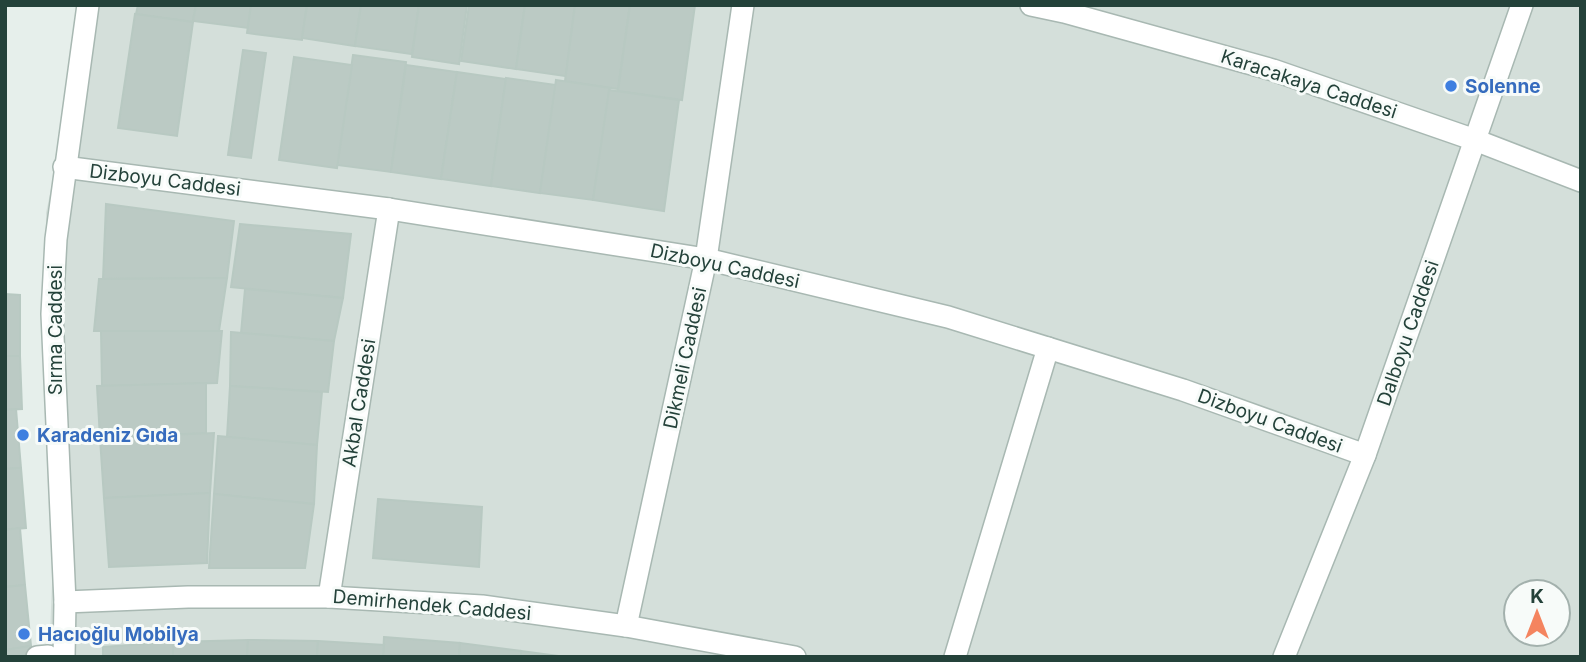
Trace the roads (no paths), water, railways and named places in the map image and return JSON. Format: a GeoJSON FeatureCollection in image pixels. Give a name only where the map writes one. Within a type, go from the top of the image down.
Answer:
{"type":"FeatureCollection","features":[{"type":"Feature","properties":{"kind":"street","name":"Sırma Caddesi"},"geometry":{"type":"LineString","coordinates":[[50,656],[65,602],[52,314],[56,239],[88,5]]}},
{"type":"Feature","properties":{"kind":"street","name":"Dikmeli Caddesi"},"geometry":{"type":"LineString","coordinates":[[626,626],[706,258],[743,5]]}},
{"type":"Feature","properties":{"kind":"street","name":"Karacakaya Caddesi"},"geometry":{"type":"LineString","coordinates":[[1031,5],[1273,70],[1475,140],[1581,181]]}},
{"type":"Feature","properties":{"kind":"street","name":"Dalboyu Caddesi"},"geometry":{"type":"LineString","coordinates":[[1284,657],[1365,455],[1522,5]]}},
{"type":"Feature","properties":{"kind":"street","name":"Dizboyu Caddesi"},"geometry":{"type":"LineString","coordinates":[[64,167],[389,209],[706,258],[948,317],[1183,390],[1365,455]]}},
{"type":"Feature","properties":{"kind":"street","name":"Akbal Caddesi"},"geometry":{"type":"LineString","coordinates":[[329,597],[389,209]]}},
{"type":"Feature","properties":{"kind":"street"},"geometry":{"type":"LineString","coordinates":[[956,657],[1048,348]]}},
{"type":"Feature","properties":{"kind":"street","name":"Demirhendek Caddesi"},"geometry":{"type":"LineString","coordinates":[[65,602],[188,597],[329,597],[482,606],[626,626],[795,657]]}},
{"type":"Feature","properties":{"kind":"place","name":"Solenne"},"geometry":{"type":"Point","coordinates":[1451,86]}},
{"type":"Feature","properties":{"kind":"place","name":"Karadeniz Gıda"},"geometry":{"type":"Point","coordinates":[23,435]}},
{"type":"Feature","properties":{"kind":"place","name":"Hacıoğlu Mobilya"},"geometry":{"type":"Point","coordinates":[24,634]}}]}
